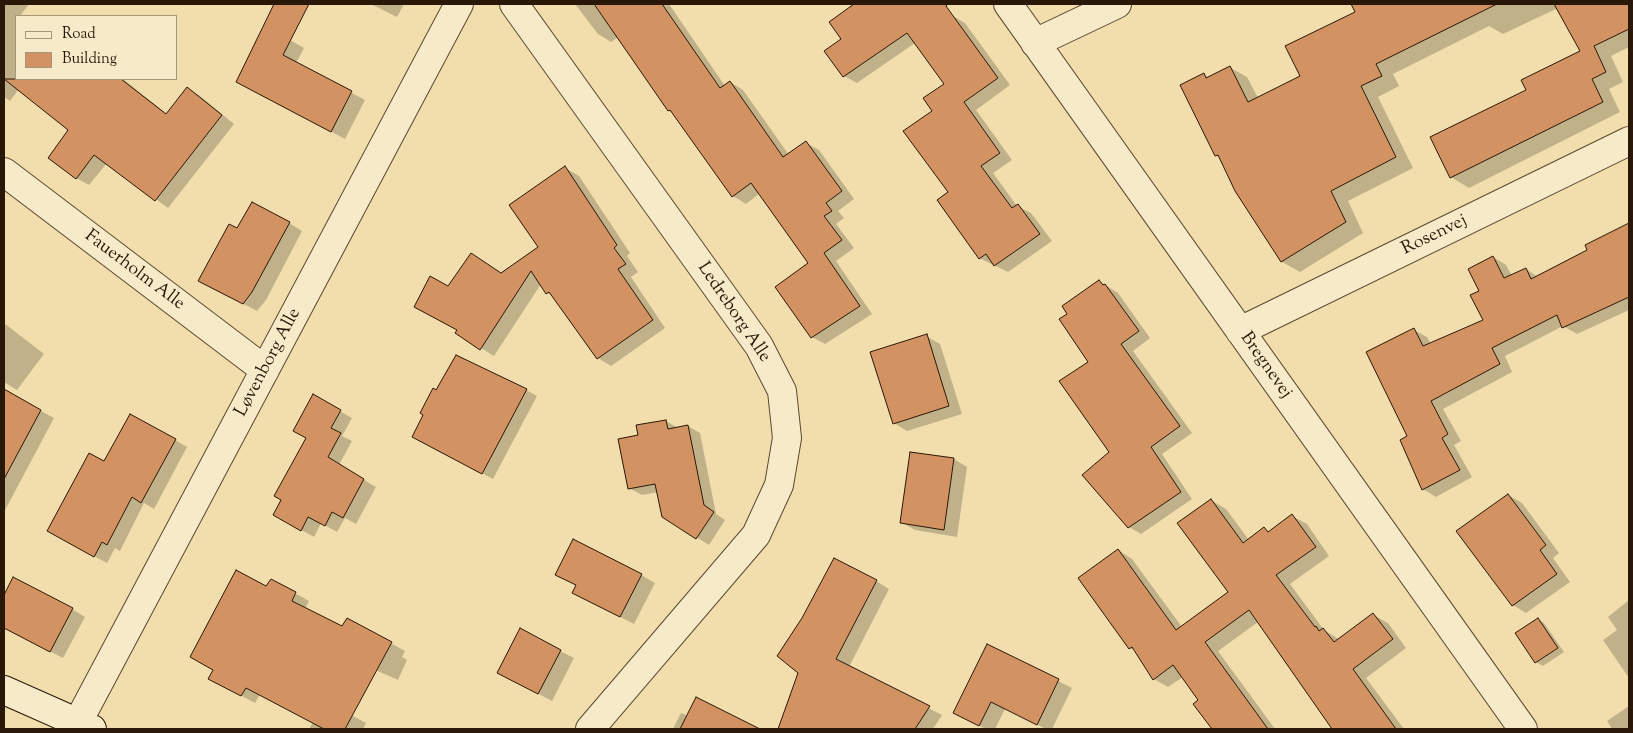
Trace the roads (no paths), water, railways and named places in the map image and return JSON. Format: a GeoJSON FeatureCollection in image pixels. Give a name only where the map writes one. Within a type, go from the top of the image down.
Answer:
{"type":"FeatureCollection","features":[{"type":"Feature","properties":{"kind":"street","name":"Løvenborg Alle"},"geometry":{"type":"LineString","coordinates":[[85,725],[265,370],[459,4]]}},
{"type":"Feature","properties":{"kind":"street","name":"Ledreborg Alle"},"geometry":{"type":"LineString","coordinates":[[514,4],[759,346],[782,391],[787,438],[779,485],[756,535],[590,729]]}},
{"type":"Feature","properties":{"kind":"street","name":"Bregnevej"},"geometry":{"type":"LineString","coordinates":[[1008,4],[1523,729]]}},
{"type":"Feature","properties":{"kind":"street"},"geometry":{"type":"LineString","coordinates":[[1035,43],[1117,4]]}},
{"type":"Feature","properties":{"kind":"street","name":"Rosenvej"},"geometry":{"type":"LineString","coordinates":[[1240,332],[1629,141]]}},
{"type":"Feature","properties":{"kind":"street","name":"Fauerholm Alle"},"geometry":{"type":"LineString","coordinates":[[4,172],[265,370]]}},
{"type":"Feature","properties":{"kind":"street"},"geometry":{"type":"LineString","coordinates":[[4,690],[85,725]]}}]}
